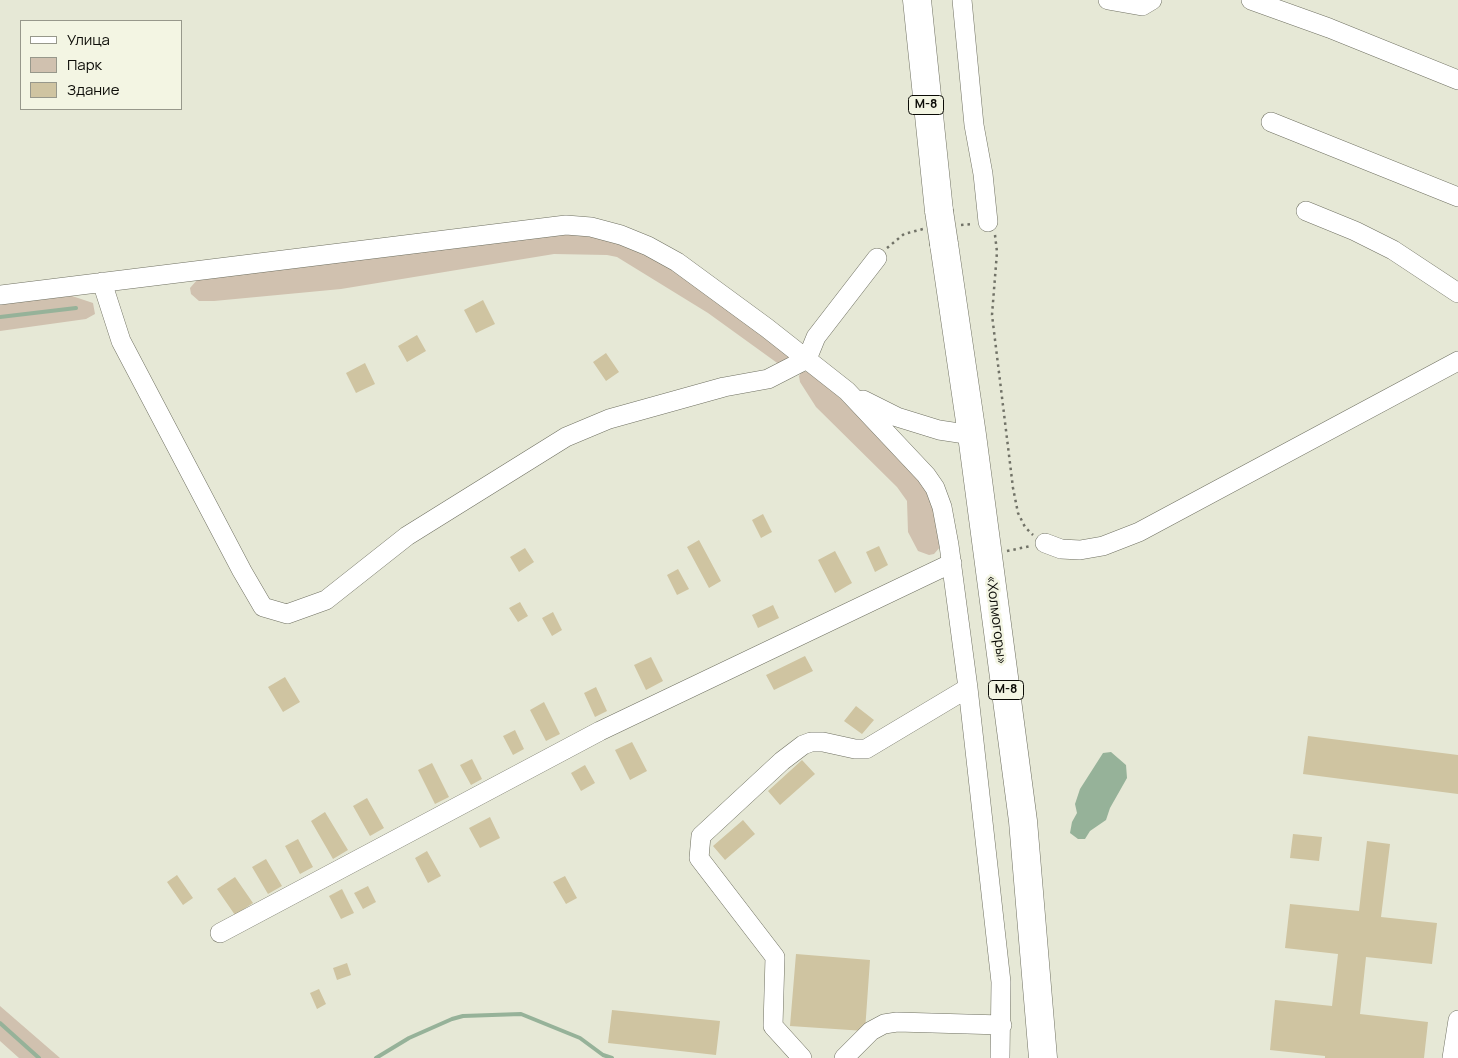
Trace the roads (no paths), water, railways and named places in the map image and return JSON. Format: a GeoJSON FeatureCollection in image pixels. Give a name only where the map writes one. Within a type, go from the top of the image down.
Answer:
{"type":"FeatureCollection","features":[{"type":"Feature","properties":{"kind":"highway","name":"«Холмогоры»"},"geometry":{"type":"LineString","coordinates":[[917,0],[939,211],[972,435],[1023,821],[1043,1058]]}},
{"type":"Feature","properties":{"kind":"street"},"geometry":{"type":"LineString","coordinates":[[962,0],[974,125],[983,174],[988,222]]}},
{"type":"Feature","properties":{"kind":"street"},"geometry":{"type":"LineString","coordinates":[[1108,0],[1142,6],[1152,0]]}},
{"type":"Feature","properties":{"kind":"street"},"geometry":{"type":"LineString","coordinates":[[1251,0],[1328,28],[1458,80]]}},
{"type":"Feature","properties":{"kind":"street"},"geometry":{"type":"LineString","coordinates":[[1271,122],[1458,197]]}},
{"type":"Feature","properties":{"kind":"street"},"geometry":{"type":"LineString","coordinates":[[1306,211],[1355,231],[1393,250],[1458,293]]}},
{"type":"Feature","properties":{"kind":"street"},"geometry":{"type":"LineString","coordinates":[[0,295],[530,229],[566,225],[592,227],[621,235],[677,262],[807,359],[846,391],[920,467],[935,488],[947,527],[968,688],[1001,982],[1002,1025],[1000,1058]]}},
{"type":"Feature","properties":{"kind":"street"},"geometry":{"type":"LineString","coordinates":[[102,282],[121,341],[238,563],[263,607],[287,614],[326,600],[408,536],[566,437],[609,419],[724,387],[768,379],[807,359],[816,337],[876,258]]}},
{"type":"Feature","properties":{"kind":"street"},"geometry":{"type":"LineString","coordinates":[[1045,543],[1062,549],[1080,550],[1103,546],[1139,532],[1458,361]]}},
{"type":"Feature","properties":{"kind":"street"},"geometry":{"type":"LineString","coordinates":[[846,391],[897,417],[939,430],[972,435]]}},
{"type":"Feature","properties":{"kind":"street"},"geometry":{"type":"LineString","coordinates":[[888,435],[897,417]]}},
{"type":"Feature","properties":{"kind":"street"},"geometry":{"type":"LineString","coordinates":[[220,933],[600,731],[952,563]]}},
{"type":"Feature","properties":{"kind":"street"},"geometry":{"type":"LineString","coordinates":[[802,1058],[773,1026],[775,957],[698,858],[700,836],[782,761],[803,745],[812,742],[823,742],[855,749],[866,749],[968,688]]}},
{"type":"Feature","properties":{"kind":"street"},"geometry":{"type":"LineString","coordinates":[[1452,1058],[1458,1020]]}},
{"type":"Feature","properties":{"kind":"street"},"geometry":{"type":"LineString","coordinates":[[844,1058],[871,1031],[884,1024],[897,1022],[1002,1025]]}},
{"type":"Feature","properties":{"kind":"waterway"},"geometry":{"type":"LineString","coordinates":[[0,317],[76,308]]}},
{"type":"Feature","properties":{"kind":"waterway"},"geometry":{"type":"LineString","coordinates":[[376,1058],[409,1038],[452,1019],[463,1016],[521,1014],[580,1038],[603,1055],[612,1058]]}},
{"type":"Feature","properties":{"kind":"waterway"},"geometry":{"type":"LineString","coordinates":[[0,1023],[39,1058]]}}]}
